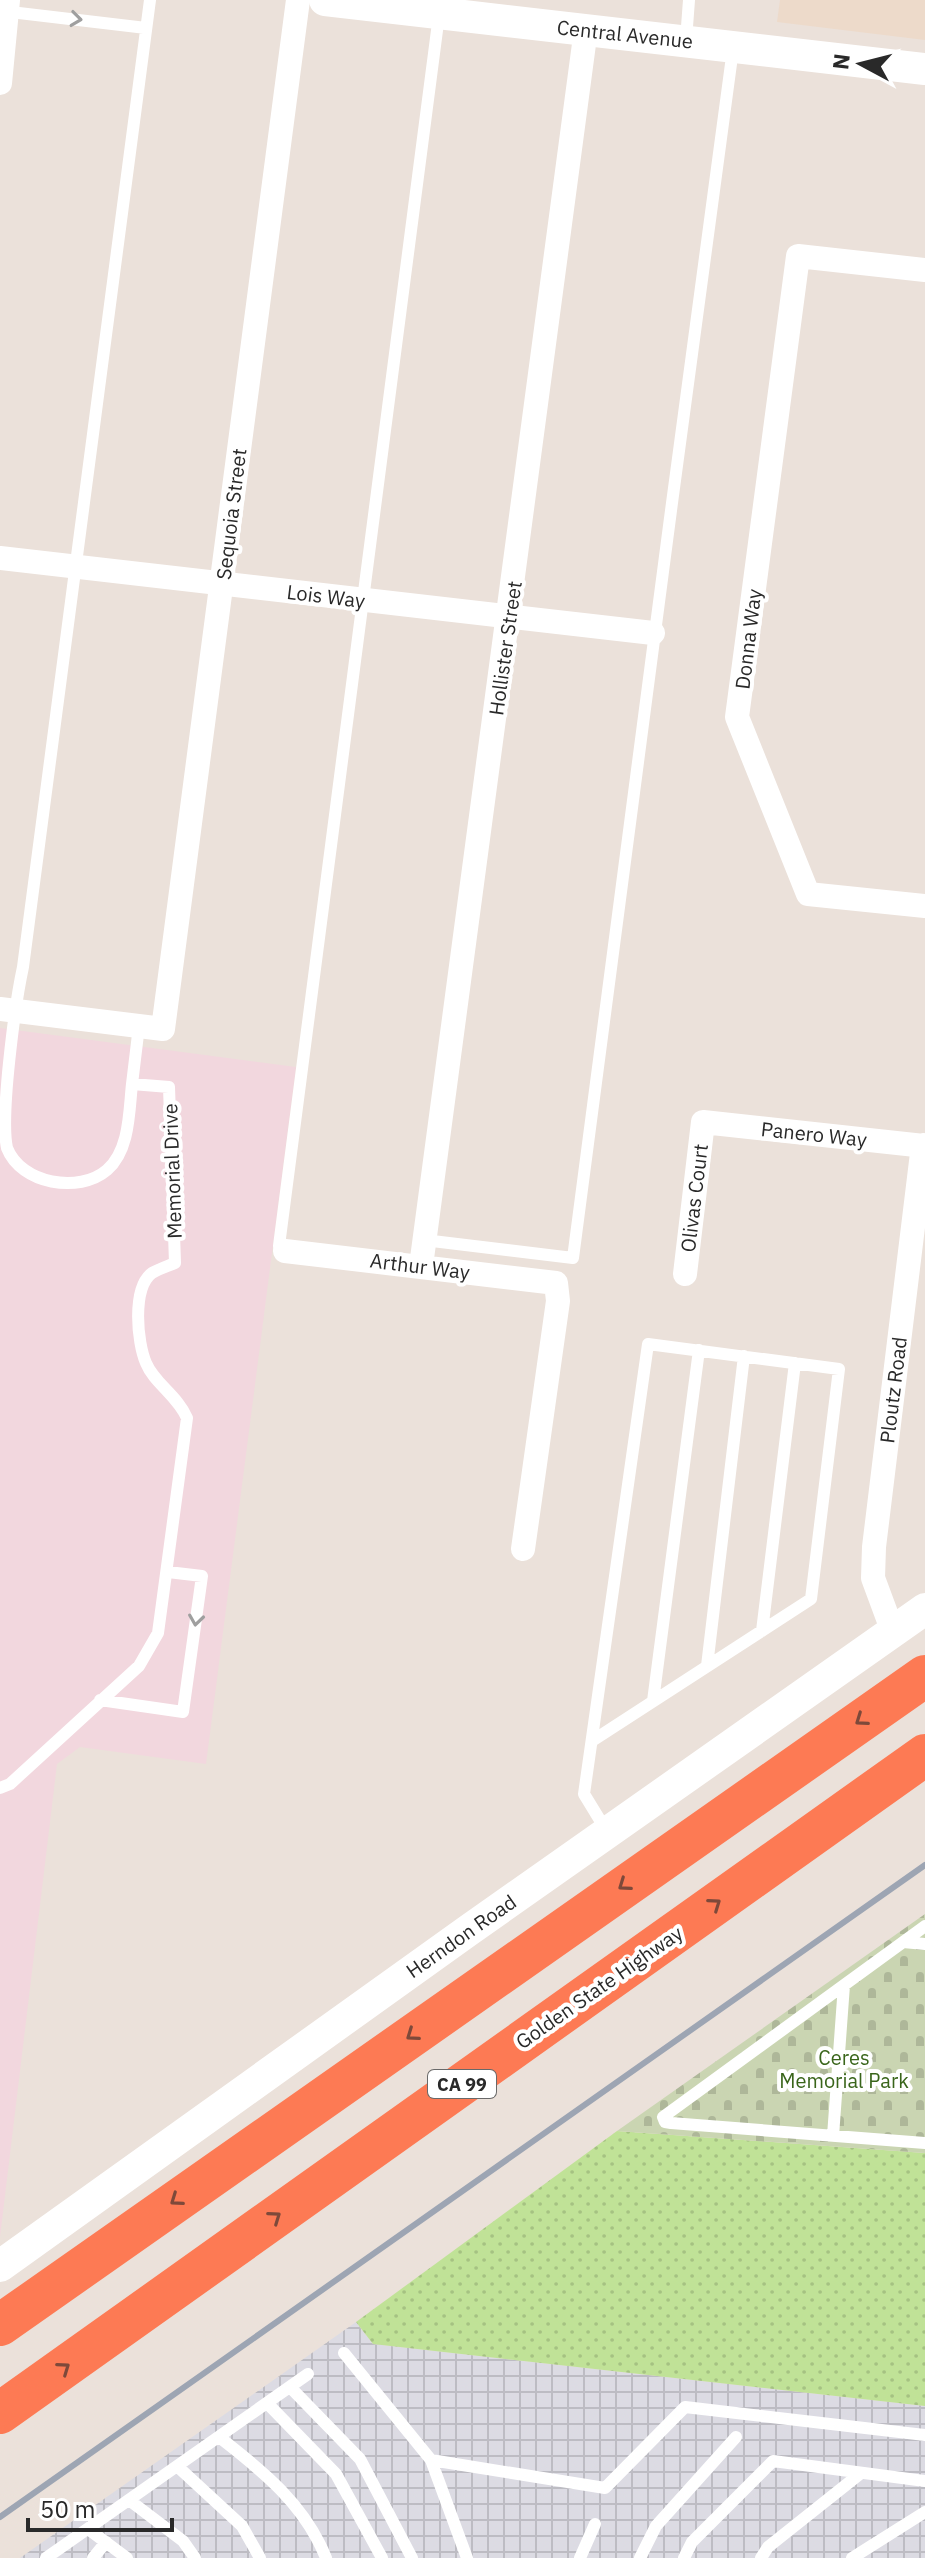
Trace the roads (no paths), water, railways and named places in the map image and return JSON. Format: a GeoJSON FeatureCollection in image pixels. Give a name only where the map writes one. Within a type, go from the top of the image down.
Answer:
{"type":"FeatureCollection","features":[{"type":"Feature","properties":{"kind":"highway"},"geometry":{"type":"LineString","coordinates":[[0,2325],[925,1676]]}},
{"type":"Feature","properties":{"kind":"highway","name":"Golden State Highway"},"geometry":{"type":"LineString","coordinates":[[0,2413],[925,1755]]}},
{"type":"Feature","properties":{"kind":"street","name":"Sequoia Street"},"geometry":{"type":"LineString","coordinates":[[151,1027],[222,584],[298,0]]}},
{"type":"Feature","properties":{"kind":"street","name":"Central Avenue"},"geometry":{"type":"LineString","coordinates":[[325,0],[440,13],[530,17],[586,29],[925,69]]}},
{"type":"Feature","properties":{"kind":"street"},"geometry":{"type":"LineString","coordinates":[[0,83],[5,7]]}},
{"type":"Feature","properties":{"kind":"street","name":"Hollister Street"},"geometry":{"type":"LineString","coordinates":[[421,1266],[586,29]]}},
{"type":"Feature","properties":{"kind":"street","name":"Donna Way"},"geometry":{"type":"LineString","coordinates":[[925,270],[798,256],[737,717],[808,894],[925,906]]}},
{"type":"Feature","properties":{"kind":"street","name":"Lois Way"},"geometry":{"type":"LineString","coordinates":[[0,558],[653,633]]}},
{"type":"Feature","properties":{"kind":"street"},"geometry":{"type":"LineString","coordinates":[[7,1010],[151,1027]]}},
{"type":"Feature","properties":{"kind":"street","name":"Panero Way"},"geometry":{"type":"LineString","coordinates":[[703,1122],[924,1146]]}},
{"type":"Feature","properties":{"kind":"street","name":"Olivas Court"},"geometry":{"type":"LineString","coordinates":[[685,1274],[703,1122]]}},
{"type":"Feature","properties":{"kind":"street","name":"Ploutz Road"},"geometry":{"type":"LineString","coordinates":[[893,1632],[873,1578],[874,1547],[924,1146]]}},
{"type":"Feature","properties":{"kind":"street","name":"Arthur Way"},"geometry":{"type":"LineString","coordinates":[[285,1251],[556,1283],[558,1301],[523,1549]]}},
{"type":"Feature","properties":{"kind":"street","name":"Herndon Road"},"geometry":{"type":"LineString","coordinates":[[0,2266],[925,1609]]}},
{"type":"Feature","properties":{"kind":"lane","name":"Memorial Drive"},"geometry":{"type":"LineString","coordinates":[[150,0],[73,567],[23,967],[7,1010],[3,1129],[7,1149],[27,1173],[62,1183],[87,1180],[107,1170],[122,1149],[132,1084],[169,1087],[175,1263],[152,1274],[138,1299],[146,1364],[187,1418],[168,1572]]}},
{"type":"Feature","properties":{"kind":"lane"},"geometry":{"type":"LineString","coordinates":[[686,40],[689,0]]}},
{"type":"Feature","properties":{"kind":"lane"},"geometry":{"type":"LineString","coordinates":[[5,7],[146,28]]}},
{"type":"Feature","properties":{"kind":"lane"},"geometry":{"type":"LineString","coordinates":[[285,1251],[279,1246],[280,1238],[440,13]]}},
{"type":"Feature","properties":{"kind":"lane"},"geometry":{"type":"LineString","coordinates":[[424,1240],[573,1258],[653,633],[685,420],[733,46]]}},
{"type":"Feature","properties":{"kind":"lane"},"geometry":{"type":"LineString","coordinates":[[132,1084],[151,1027]]}},
{"type":"Feature","properties":{"kind":"lane"},"geometry":{"type":"LineString","coordinates":[[592,1741],[811,1599],[839,1369],[648,1344],[584,1794],[608,1832]]}},
{"type":"Feature","properties":{"kind":"lane"},"geometry":{"type":"LineString","coordinates":[[653,1701],[699,1350]]}},
{"type":"Feature","properties":{"kind":"lane"},"geometry":{"type":"LineString","coordinates":[[707,1666],[744,1356]]}},
{"type":"Feature","properties":{"kind":"lane"},"geometry":{"type":"LineString","coordinates":[[762,1631],[795,1363]]}},
{"type":"Feature","properties":{"kind":"lane"},"geometry":{"type":"LineString","coordinates":[[0,1788],[10,1784],[100,1700],[139,1666],[158,1633],[168,1572],[202,1576],[183,1712],[100,1700]]}},
{"type":"Feature","properties":{"kind":"lane"},"geometry":{"type":"LineString","coordinates":[[925,1926],[663,2117],[665,2122],[671,2123],[925,2143]]}},
{"type":"Feature","properties":{"kind":"lane"},"geometry":{"type":"LineString","coordinates":[[903,1942],[925,1944]]}},
{"type":"Feature","properties":{"kind":"lane"},"geometry":{"type":"LineString","coordinates":[[833,2136],[844,1985]]}},
{"type":"Feature","properties":{"kind":"lane"},"geometry":{"type":"LineString","coordinates":[[344,2353],[431,2460],[467,2558]]}},
{"type":"Feature","properties":{"kind":"lane"},"geometry":{"type":"LineString","coordinates":[[46,2558],[308,2374]]}},
{"type":"Feature","properties":{"kind":"lane"},"geometry":{"type":"LineString","coordinates":[[290,2387],[360,2459],[412,2558]]}},
{"type":"Feature","properties":{"kind":"lane"},"geometry":{"type":"LineString","coordinates":[[267,2403],[336,2474],[382,2558]]}},
{"type":"Feature","properties":{"kind":"lane"},"geometry":{"type":"LineString","coordinates":[[431,2460],[605,2488],[685,2407],[925,2435]]}},
{"type":"Feature","properties":{"kind":"lane"},"geometry":{"type":"LineString","coordinates":[[219,2437],[276,2481],[318,2539],[326,2558]]}},
{"type":"Feature","properties":{"kind":"lane"},"geometry":{"type":"LineString","coordinates":[[640,2558],[656,2526],[736,2437]]}},
{"type":"Feature","properties":{"kind":"lane"},"geometry":{"type":"LineString","coordinates":[[684,2558],[692,2542],[773,2461],[925,2481]]}},
{"type":"Feature","properties":{"kind":"lane"},"geometry":{"type":"LineString","coordinates":[[177,2466],[242,2526],[260,2558]]}},
{"type":"Feature","properties":{"kind":"lane"},"geometry":{"type":"LineString","coordinates":[[761,2558],[768,2547],[861,2473]]}},
{"type":"Feature","properties":{"kind":"lane"},"geometry":{"type":"LineString","coordinates":[[129,2500],[183,2541],[195,2558]]}},
{"type":"Feature","properties":{"kind":"lane"},"geometry":{"type":"LineString","coordinates":[[852,2558],[925,2512]]}},
{"type":"Feature","properties":{"kind":"lane"},"geometry":{"type":"LineString","coordinates":[[580,2558],[595,2524]]}},
{"type":"Feature","properties":{"kind":"lane"},"geometry":{"type":"LineString","coordinates":[[88,2529],[127,2558]]}},
{"type":"Feature","properties":{"kind":"lane"},"geometry":{"type":"LineString","coordinates":[[93,2558],[106,2542]]}},
{"type":"Feature","properties":{"kind":"railway"},"geometry":{"type":"LineString","coordinates":[[0,2517],[925,1865]]}},
{"type":"Feature","properties":{"kind":"park label","name":"Ceres Memorial Park"},"geometry":{"type":"Point","coordinates":[844,2068]}}]}
